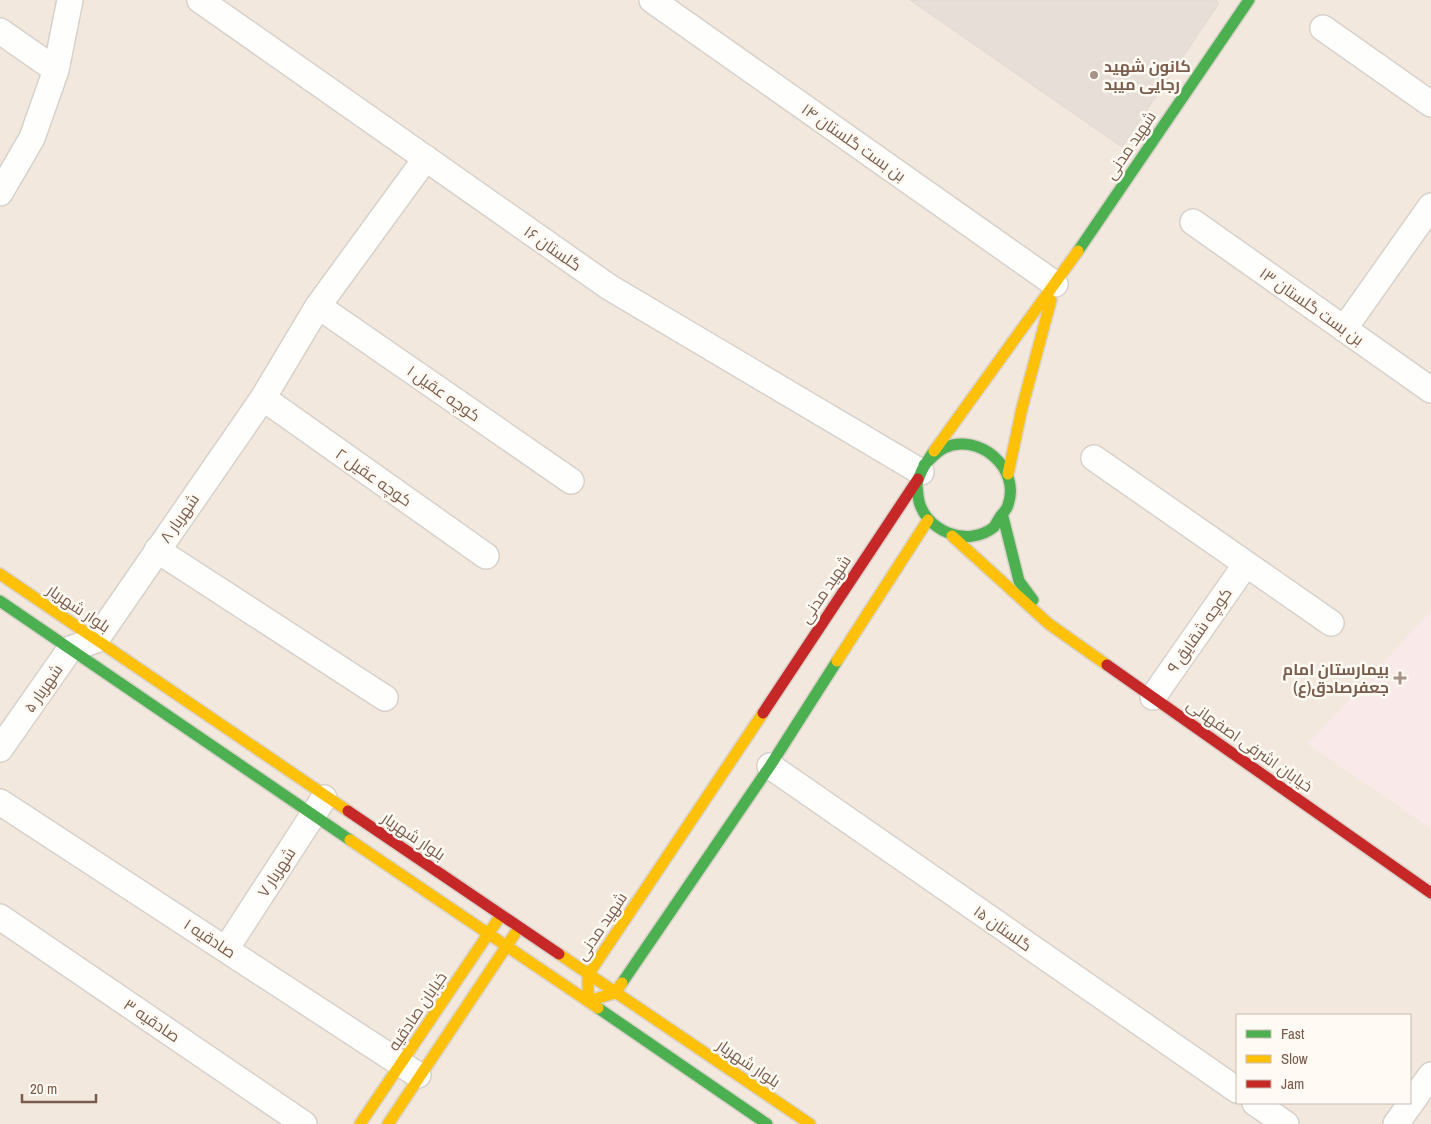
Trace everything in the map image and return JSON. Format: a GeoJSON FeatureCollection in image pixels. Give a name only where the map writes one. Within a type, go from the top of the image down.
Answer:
{"type":"FeatureCollection","features":[{"type":"Feature","properties":{"kind":"street"},"geometry":{"type":"LineString","coordinates":[[0,192],[32,138],[56,70],[70,0]]}},
{"type":"Feature","properties":{"kind":"street","name":"گلستان ۱۶"},"geometry":{"type":"LineString","coordinates":[[200,0],[609,287],[921,472]]}},
{"type":"Feature","properties":{"kind":"street","name":"بن بست گلستان ۱۴"},"geometry":{"type":"LineString","coordinates":[[652,0],[1055,284]]}},
{"type":"Feature","properties":{"kind":"street","name":"شهید مدنی"},"geometry":{"type":"LineString","coordinates":[[588,1001],[588,975],[921,472],[1055,284],[1242,3]]}},
{"type":"Feature","properties":{"kind":"street"},"geometry":{"type":"LineString","coordinates":[[1324,28],[1431,104]]}},
{"type":"Feature","properties":{"kind":"street"},"geometry":{"type":"LineString","coordinates":[[0,31],[56,70]]}},
{"type":"Feature","properties":{"kind":"street","name":"شهریار ۸"},"geometry":{"type":"LineString","coordinates":[[96,640],[263,398],[318,306],[426,158]]}},
{"type":"Feature","properties":{"kind":"street"},"geometry":{"type":"LineString","coordinates":[[1344,329],[1431,206]]}},
{"type":"Feature","properties":{"kind":"street","name":"بن بست گلستان ۱۳"},"geometry":{"type":"LineString","coordinates":[[1192,222],[1431,390]]}},
{"type":"Feature","properties":{"kind":"street","name":"شهید مدنی"},"geometry":{"type":"LineString","coordinates":[[1008,474],[1022,408],[1055,284]]}},
{"type":"Feature","properties":{"kind":"street","name":"کوچه عقیل ۱"},"geometry":{"type":"LineString","coordinates":[[318,306],[571,481]]}},
{"type":"Feature","properties":{"kind":"street","name":"کوچه عقیل ۲"},"geometry":{"type":"LineString","coordinates":[[263,398],[486,556]]}},
{"type":"Feature","properties":{"kind":"street"},"geometry":{"type":"LineString","coordinates":[[961,444],[976,446],[989,452],[1000,461],[1008,474],[1011,488],[1009,503],[1003,516],[994,527],[981,535],[967,538],[952,536],[938,530],[920,508],[917,494],[921,472],[934,454],[947,447],[961,444]]}},
{"type":"Feature","properties":{"kind":"street"},"geometry":{"type":"LineString","coordinates":[[1094,458],[1331,623]]}},
{"type":"Feature","properties":{"kind":"street","name":"خیابان اشرفی اصفهانی"},"geometry":{"type":"LineString","coordinates":[[1003,516],[1019,581],[1049,624]]}},
{"type":"Feature","properties":{"kind":"street"},"geometry":{"type":"LineString","coordinates":[[588,1001],[615,993],[770,766],[928,520]]}},
{"type":"Feature","properties":{"kind":"street","name":"خیابان اشرفی اصفهانی"},"geometry":{"type":"LineString","coordinates":[[952,536],[1049,624],[1431,893]]}},
{"type":"Feature","properties":{"kind":"street"},"geometry":{"type":"LineString","coordinates":[[158,550],[385,698]]}},
{"type":"Feature","properties":{"kind":"street","name":"کوچه شقایق ۹"},"geometry":{"type":"LineString","coordinates":[[1153,697],[1246,564]]}},
{"type":"Feature","properties":{"kind":"street","name":"بلوار شهریار"},"geometry":{"type":"LineString","coordinates":[[0,574],[96,640],[488,935],[767,1124]]}},
{"type":"Feature","properties":{"kind":"street","name":"بلوار شهریار"},"geometry":{"type":"LineString","coordinates":[[0,601],[70,649],[319,806],[501,916],[810,1124]]}},
{"type":"Feature","properties":{"kind":"street","name":"شهریار ۵"},"geometry":{"type":"LineString","coordinates":[[0,748],[70,649],[96,640]]}},
{"type":"Feature","properties":{"kind":"street","name":"گلستان ۱۵"},"geometry":{"type":"LineString","coordinates":[[770,766],[1236,1089]]}},
{"type":"Feature","properties":{"kind":"street","name":"صادقیه ۱"},"geometry":{"type":"LineString","coordinates":[[0,802],[410,1070]]}},
{"type":"Feature","properties":{"kind":"street","name":"شهریار ۷"},"geometry":{"type":"LineString","coordinates":[[226,948],[319,806]]}},
{"type":"Feature","properties":{"kind":"street","name":"خیابان صادقیه"},"geometry":{"type":"LineString","coordinates":[[388,1124],[410,1070],[488,935],[501,916]]}},
{"type":"Feature","properties":{"kind":"street","name":"صادقیه ۳"},"geometry":{"type":"LineString","coordinates":[[0,917],[304,1124]]}},
{"type":"Feature","properties":{"kind":"street","name":"خیابان صادقیه"},"geometry":{"type":"LineString","coordinates":[[360,1124],[410,1070],[519,928]]}},
{"type":"Feature","properties":{"kind":"street"},"geometry":{"type":"LineString","coordinates":[[1411,1103],[1431,1075]]}},
{"type":"Feature","properties":{"kind":"street"},"geometry":{"type":"LineString","coordinates":[[1256,1104],[1286,1124]]}},
{"type":"Feature","properties":{"kind":"street"},"geometry":{"type":"LineString","coordinates":[[1396,1124],[1410,1104]]}},
{"type":"Feature","properties":{"kind":"shaded area"},"geometry":{"type":"Polygon","coordinates":[[[0,0],[1431,0],[1431,1124],[0,1124],[0,0]]]}},
{"type":"Feature","properties":{"kind":"shaded area","name":"بیمارستان امام جعفرصادق(ع)"},"geometry":{"type":"Polygon","coordinates":[[[1431,611],[1431,829],[1308,744],[1431,611]]]}},
{"type":"Feature","properties":{"kind":"building","name":"کانون شهید رجایی میبد"},"geometry":{"type":"Polygon","coordinates":[[[910,0],[1216,0],[1219,3],[1122,147],[910,0]]]}},
{"type":"Feature","properties":{"kind":"traffic: fast"},"geometry":{"type":"LineString","coordinates":[[1078,251],[1249,0]]}},
{"type":"Feature","properties":{"kind":"traffic: fast"},"geometry":{"type":"LineString","coordinates":[[924,465],[927,463],[936,454],[944,448],[957,444],[971,445],[983,449],[994,457],[1003,466],[1008,478],[1010,491],[1006,510],[994,527],[983,533],[959,536],[937,527],[928,518],[921,508],[917,485],[921,471],[926,463],[934,451]]}},
{"type":"Feature","properties":{"kind":"traffic: fast"},"geometry":{"type":"LineString","coordinates":[[1003,517],[1019,581],[1033,600]]}},
{"type":"Feature","properties":{"kind":"traffic: fast"},"geometry":{"type":"LineString","coordinates":[[0,601],[350,840]]}},
{"type":"Feature","properties":{"kind":"traffic: fast"},"geometry":{"type":"LineString","coordinates":[[622,983],[770,766],[837,661]]}},
{"type":"Feature","properties":{"kind":"traffic: fast"},"geometry":{"type":"LineString","coordinates":[[598,1008],[767,1124]]}},
{"type":"Feature","properties":{"kind":"traffic: slow"},"geometry":{"type":"LineString","coordinates":[[934,451],[1078,251]]}},
{"type":"Feature","properties":{"kind":"traffic: slow"},"geometry":{"type":"LineString","coordinates":[[1008,474],[1022,408],[1051,300]]}},
{"type":"Feature","properties":{"kind":"traffic: slow"},"geometry":{"type":"LineString","coordinates":[[837,661],[928,520]]}},
{"type":"Feature","properties":{"kind":"traffic: slow"},"geometry":{"type":"LineString","coordinates":[[952,536],[1049,624],[1107,665]]}},
{"type":"Feature","properties":{"kind":"traffic: slow"},"geometry":{"type":"LineString","coordinates":[[0,574],[348,811]]}},
{"type":"Feature","properties":{"kind":"traffic: slow"},"geometry":{"type":"LineString","coordinates":[[622,983],[615,993],[588,1001],[588,975],[763,713]]}},
{"type":"Feature","properties":{"kind":"traffic: slow"},"geometry":{"type":"LineString","coordinates":[[350,840],[598,1008]]}},
{"type":"Feature","properties":{"kind":"traffic: slow"},"geometry":{"type":"LineString","coordinates":[[360,1124],[497,921]]}},
{"type":"Feature","properties":{"kind":"traffic: slow"},"geometry":{"type":"LineString","coordinates":[[388,1124],[516,932]]}},
{"type":"Feature","properties":{"kind":"traffic: slow"},"geometry":{"type":"LineString","coordinates":[[559,954],[810,1124]]}},
{"type":"Feature","properties":{"kind":"traffic: jam"},"geometry":{"type":"LineString","coordinates":[[763,713],[918,479]]}},
{"type":"Feature","properties":{"kind":"traffic: jam"},"geometry":{"type":"LineString","coordinates":[[1107,665],[1431,893]]}},
{"type":"Feature","properties":{"kind":"traffic: jam"},"geometry":{"type":"LineString","coordinates":[[348,811],[559,954]]}},
{"type":"Feature","properties":{"kind":"place","name":"کانون شهید رجایی میبد"},"geometry":{"type":"Point","coordinates":[1094,75]}},
{"type":"Feature","properties":{"kind":"place","name":"بیمارستان امام جعفرصادق(ع)"},"geometry":{"type":"Point","coordinates":[1400,678]}}]}
